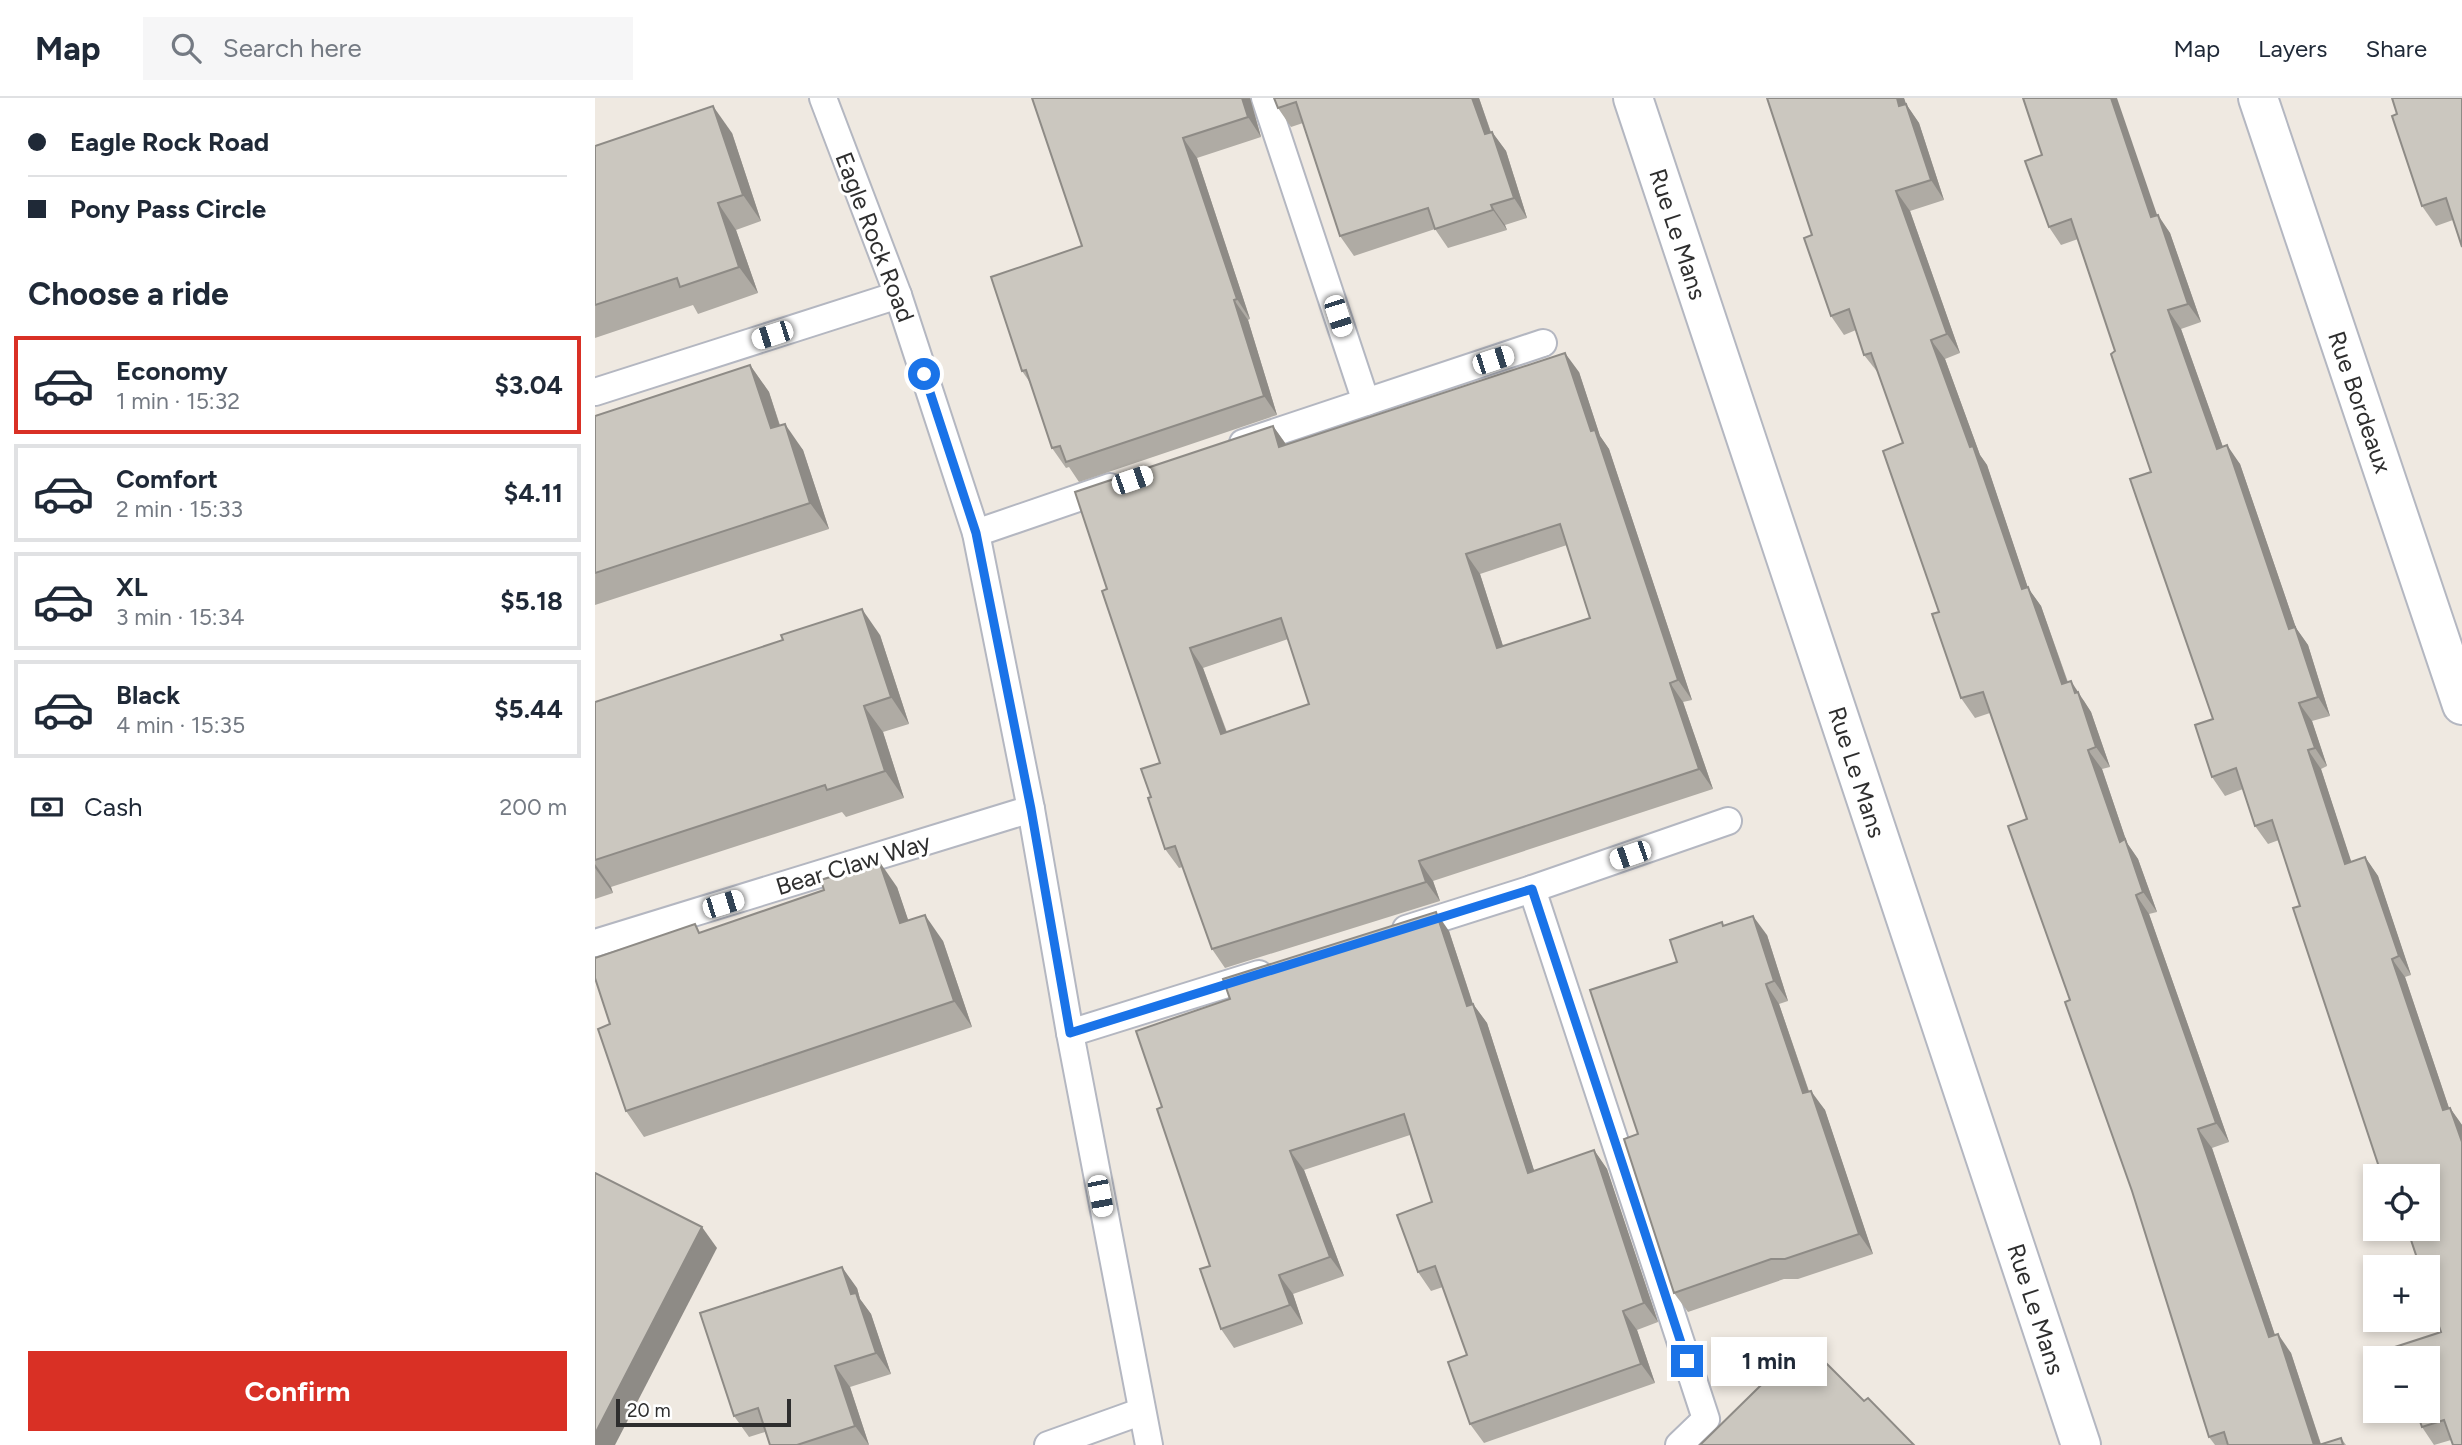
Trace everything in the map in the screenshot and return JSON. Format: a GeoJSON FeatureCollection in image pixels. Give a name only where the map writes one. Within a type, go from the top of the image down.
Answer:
{"type":"FeatureCollection","features":[{"type":"Feature","properties":{"kind":"street","name":"Rue Le Mans"},"geometry":{"type":"LineString","coordinates":[[1633,98],[2081,1445]]}},
{"type":"Feature","properties":{"kind":"street","name":"Rue Bordeaux"},"geometry":{"type":"LineString","coordinates":[[2258,98],[2462,705]]}},
{"type":"Feature","properties":{"kind":"lane","name":"Eagle Rock Road"},"geometry":{"type":"LineString","coordinates":[[823,98],[898,295],[976,533],[1031,809],[1140,1412],[1149,1445]]}},
{"type":"Feature","properties":{"kind":"lane"},"geometry":{"type":"LineString","coordinates":[[1265,98],[1366,402]]}},
{"type":"Feature","properties":{"kind":"lane"},"geometry":{"type":"LineString","coordinates":[[595,392],[898,295]]}},
{"type":"Feature","properties":{"kind":"lane"},"geometry":{"type":"LineString","coordinates":[[1223,450],[1543,343]]}},
{"type":"Feature","properties":{"kind":"lane"},"geometry":{"type":"LineString","coordinates":[[976,533],[1132,480]]}},
{"type":"Feature","properties":{"kind":"lane","name":"Bear Claw Way"},"geometry":{"type":"LineString","coordinates":[[595,943],[1031,809]]}},
{"type":"Feature","properties":{"kind":"lane"},"geometry":{"type":"LineString","coordinates":[[1387,934],[1532,889],[1728,821]]}},
{"type":"Feature","properties":{"kind":"lane"},"geometry":{"type":"LineString","coordinates":[[1532,889],[1706,1419],[1679,1445]]}},
{"type":"Feature","properties":{"kind":"lane"},"geometry":{"type":"LineString","coordinates":[[1070,1033],[1281,967]]}},
{"type":"Feature","properties":{"kind":"lane"},"geometry":{"type":"LineString","coordinates":[[1048,1445],[1140,1412]]}},
{"type":"Feature","properties":{"kind":"building"},"geometry":{"type":"Polygon","coordinates":[[[1032,98],[1242,98],[1248,117],[1183,138],[1237,299],[1234,300],[1264,396],[1066,462],[1060,446],[1052,448],[1026,370],[1022,371],[991,277],[1082,246],[1032,98]]]}},
{"type":"Feature","properties":{"kind":"building"},"geometry":{"type":"Polygon","coordinates":[[[1274,98],[1472,98],[1485,134],[1492,132],[1514,198],[1491,205],[1493,210],[1435,229],[1428,208],[1340,236],[1296,102],[1278,108],[1274,98]]]}},
{"type":"Feature","properties":{"kind":"building"},"geometry":{"type":"Polygon","coordinates":[[[1767,98],[1897,98],[1899,106],[1906,104],[1931,180],[1896,191],[1947,334],[1931,340],[1970,447],[1973,446],[2022,589],[2028,587],[2062,684],[2071,681],[2075,693],[2078,692],[2096,747],[2088,750],[2120,842],[2125,839],[2143,892],[2136,895],[2216,1123],[2198,1129],[2269,1337],[2278,1334],[2314,1445],[2228,1445],[2224,1432],[2209,1437],[2132,1191],[2065,1002],[2070,1000],[2008,826],[2027,819],[1983,692],[1961,698],[1932,614],[1939,612],[1883,451],[1903,443],[1871,353],[1864,355],[1849,309],[1831,316],[1804,238],[1812,235],[1767,98]]]}},
{"type":"Feature","properties":{"kind":"building"},"geometry":{"type":"Polygon","coordinates":[[[2023,98],[2111,98],[2151,217],[2158,215],[2188,304],[2168,310],[2217,449],[2227,445],[2289,629],[2295,627],[2318,697],[2299,703],[2315,748],[2308,750],[2345,864],[2365,857],[2399,956],[2392,959],[2443,1110],[2450,1108],[2462,1142],[2462,1445],[2453,1445],[2444,1420],[2440,1421],[2440,1346],[2398,1346],[2441,1332],[2440,1255],[2416,1255],[2411,1241],[2440,1241],[2440,1164],[2378,1164],[2293,908],[2300,906],[2272,820],[2255,826],[2236,768],[2212,777],[2195,725],[2213,719],[2130,479],[2151,472],[2111,354],[2115,351],[2071,219],[2049,227],[2025,161],[2042,155],[2023,98]]]}},
{"type":"Feature","properties":{"kind":"building"},"geometry":{"type":"Polygon","coordinates":[[[2392,98],[2462,98],[2462,247],[2446,198],[2422,206],[2392,116],[2397,114],[2392,98]]]}},
{"type":"Feature","properties":{"kind":"building"},"geometry":{"type":"Polygon","coordinates":[[[713,106],[743,195],[718,203],[739,267],[680,287],[677,278],[595,305],[595,146],[713,106]]]}},
{"type":"Feature","properties":{"kind":"building"},"geometry":{"type":"Polygon","coordinates":[[[1565,353],[1591,431],[1595,430],[1678,680],[1670,683],[1699,769],[1419,861],[1426,882],[1212,949],[1175,846],[1165,849],[1148,798],[1151,797],[1141,769],[1160,763],[1102,591],[1107,589],[1075,492],[1273,426],[1279,447],[1565,353]],[[1560,524],[1466,554],[1497,648],[1590,618],[1560,524]],[[1281,618],[1190,648],[1221,734],[1309,704],[1281,618]]]}},
{"type":"Feature","properties":{"kind":"building"},"geometry":{"type":"Polygon","coordinates":[[[750,365],[771,428],[785,424],[810,503],[595,573],[595,416],[750,365]]]}},
{"type":"Feature","properties":{"kind":"building"},"geometry":{"type":"Polygon","coordinates":[[[862,609],[891,697],[864,706],[885,771],[827,790],[825,785],[595,860],[595,702],[783,640],[781,635],[862,609]]]}},
{"type":"Feature","properties":{"kind":"building"},"geometry":{"type":"Polygon","coordinates":[[[879,861],[900,923],[925,915],[954,1001],[626,1111],[598,1029],[610,1024],[595,978],[595,958],[695,924],[699,933],[824,890],[821,880],[879,861]]]}},
{"type":"Feature","properties":{"kind":"building"},"geometry":{"type":"Polygon","coordinates":[[[1436,912],[1467,1006],[1473,1004],[1528,1173],[1594,1150],[1644,1303],[1623,1311],[1641,1364],[1470,1424],[1448,1362],[1467,1355],[1435,1266],[1418,1272],[1397,1215],[1432,1202],[1404,1114],[1290,1151],[1330,1257],[1279,1275],[1290,1305],[1221,1329],[1200,1269],[1210,1266],[1157,1109],[1162,1107],[1136,1031],[1230,999],[1223,979],[1436,912]]]}},
{"type":"Feature","properties":{"kind":"building"},"geometry":{"type":"Polygon","coordinates":[[[1753,916],[1774,981],[1766,984],[1803,1093],[1811,1091],[1859,1234],[1785,1259],[1771,1259],[1674,1293],[1624,1139],[1638,1134],[1590,990],[1677,962],[1670,940],[1722,922],[1723,926],[1753,916]]]}},
{"type":"Feature","properties":{"kind":"building"},"geometry":{"type":"Polygon","coordinates":[[[595,1173],[702,1227],[595,1434],[595,1173]]]}},
{"type":"Feature","properties":{"kind":"building"},"geometry":{"type":"Polygon","coordinates":[[[842,1267],[851,1294],[856,1293],[876,1353],[835,1366],[855,1426],[797,1445],[770,1445],[758,1408],[734,1416],[700,1313],[842,1267]]]}},
{"type":"Feature","properties":{"kind":"building"},"geometry":{"type":"Polygon","coordinates":[[[1805,1342],[1864,1401],[1868,1398],[1914,1445],[1700,1445],[1805,1342]]]}},
{"type":"Feature","properties":{"kind":"building"},"geometry":{"type":"Polygon","coordinates":[[[2341,1438],[2343,1445],[2319,1445],[2341,1438]]]}},
{"type":"Feature","properties":{"kind":"route"},"geometry":{"type":"LineString","coordinates":[[924,374],[976,533],[1031,809],[1070,1033],[1532,889],[1687,1361]]}}]}
